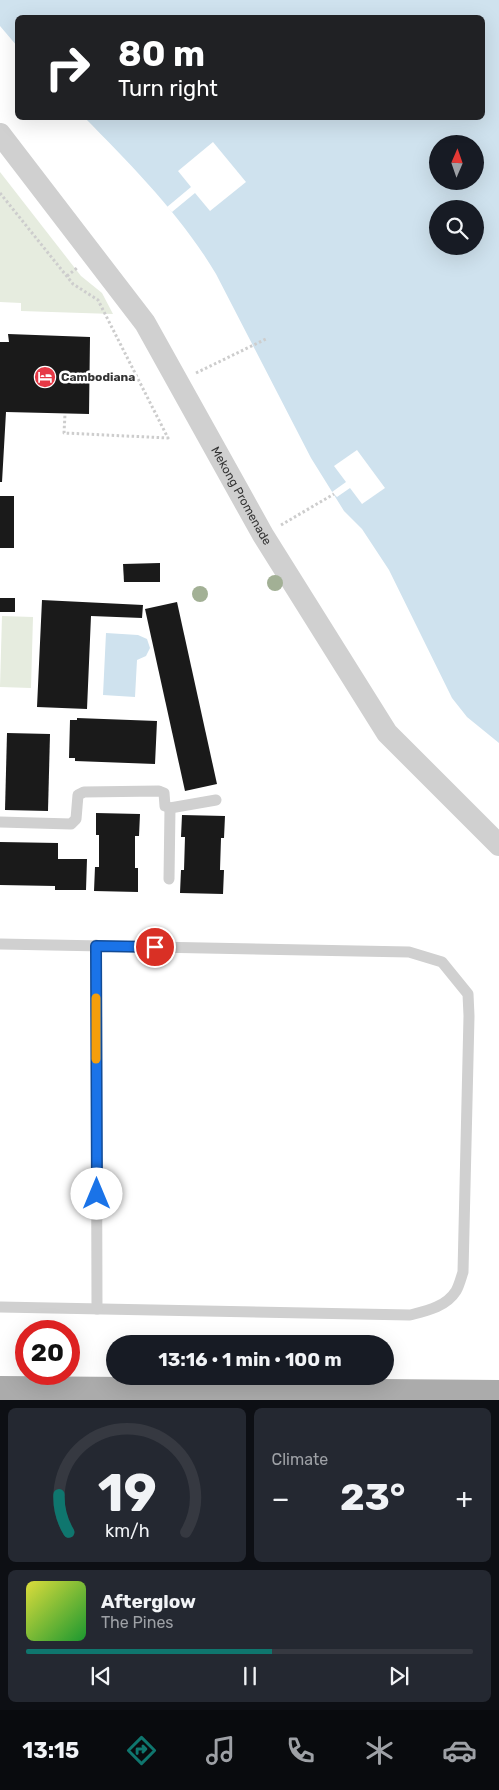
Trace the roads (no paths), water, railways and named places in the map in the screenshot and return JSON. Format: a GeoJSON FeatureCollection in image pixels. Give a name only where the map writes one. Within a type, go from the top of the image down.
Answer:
{"type":"FeatureCollection","features":[{"type":"Feature","properties":{"kind":"main road"},"geometry":{"type":"LineString","coordinates":[[0,1390],[271,1396],[499,1394]]}},
{"type":"Feature","properties":{"kind":"street","name":"Mekong Promenade"},"geometry":{"type":"LineString","coordinates":[[0,134],[145,323],[264,535],[387,733],[499,845]]}},
{"type":"Feature","properties":{"kind":"lane"},"geometry":{"type":"LineString","coordinates":[[0,822],[71,824],[76,818],[78,795],[84,792],[159,790],[164,793],[165,806],[170,808],[216,800]]}},
{"type":"Feature","properties":{"kind":"lane"},"geometry":{"type":"LineString","coordinates":[[169,879],[170,808]]}},
{"type":"Feature","properties":{"kind":"lane"},"geometry":{"type":"LineString","coordinates":[[0,944],[409,952],[442,962],[468,994],[469,1016],[463,1272],[456,1291],[447,1302],[433,1309],[410,1315],[0,1307]]}},
{"type":"Feature","properties":{"kind":"lane"},"geometry":{"type":"LineString","coordinates":[[96,946],[97,1309]]}},
{"type":"Feature","properties":{"kind":"water"},"geometry":{"type":"Polygon","coordinates":[[[0,0],[499,0],[499,743],[467,717],[452,698],[389,570],[362,529],[344,511],[311,458],[216,274],[202,252],[172,211],[87,120],[485,120],[485,15],[15,15],[15,44],[0,26],[0,0]]]}},
{"type":"Feature","properties":{"kind":"water"},"geometry":{"type":"Polygon","coordinates":[[[106,633],[138,635],[147,639],[150,648],[146,656],[137,660],[135,697],[103,695],[106,633]]]}},
{"type":"Feature","properties":{"kind":"place","name":"Cambodiana"},"geometry":{"type":"Point","coordinates":[45,377]}}]}
